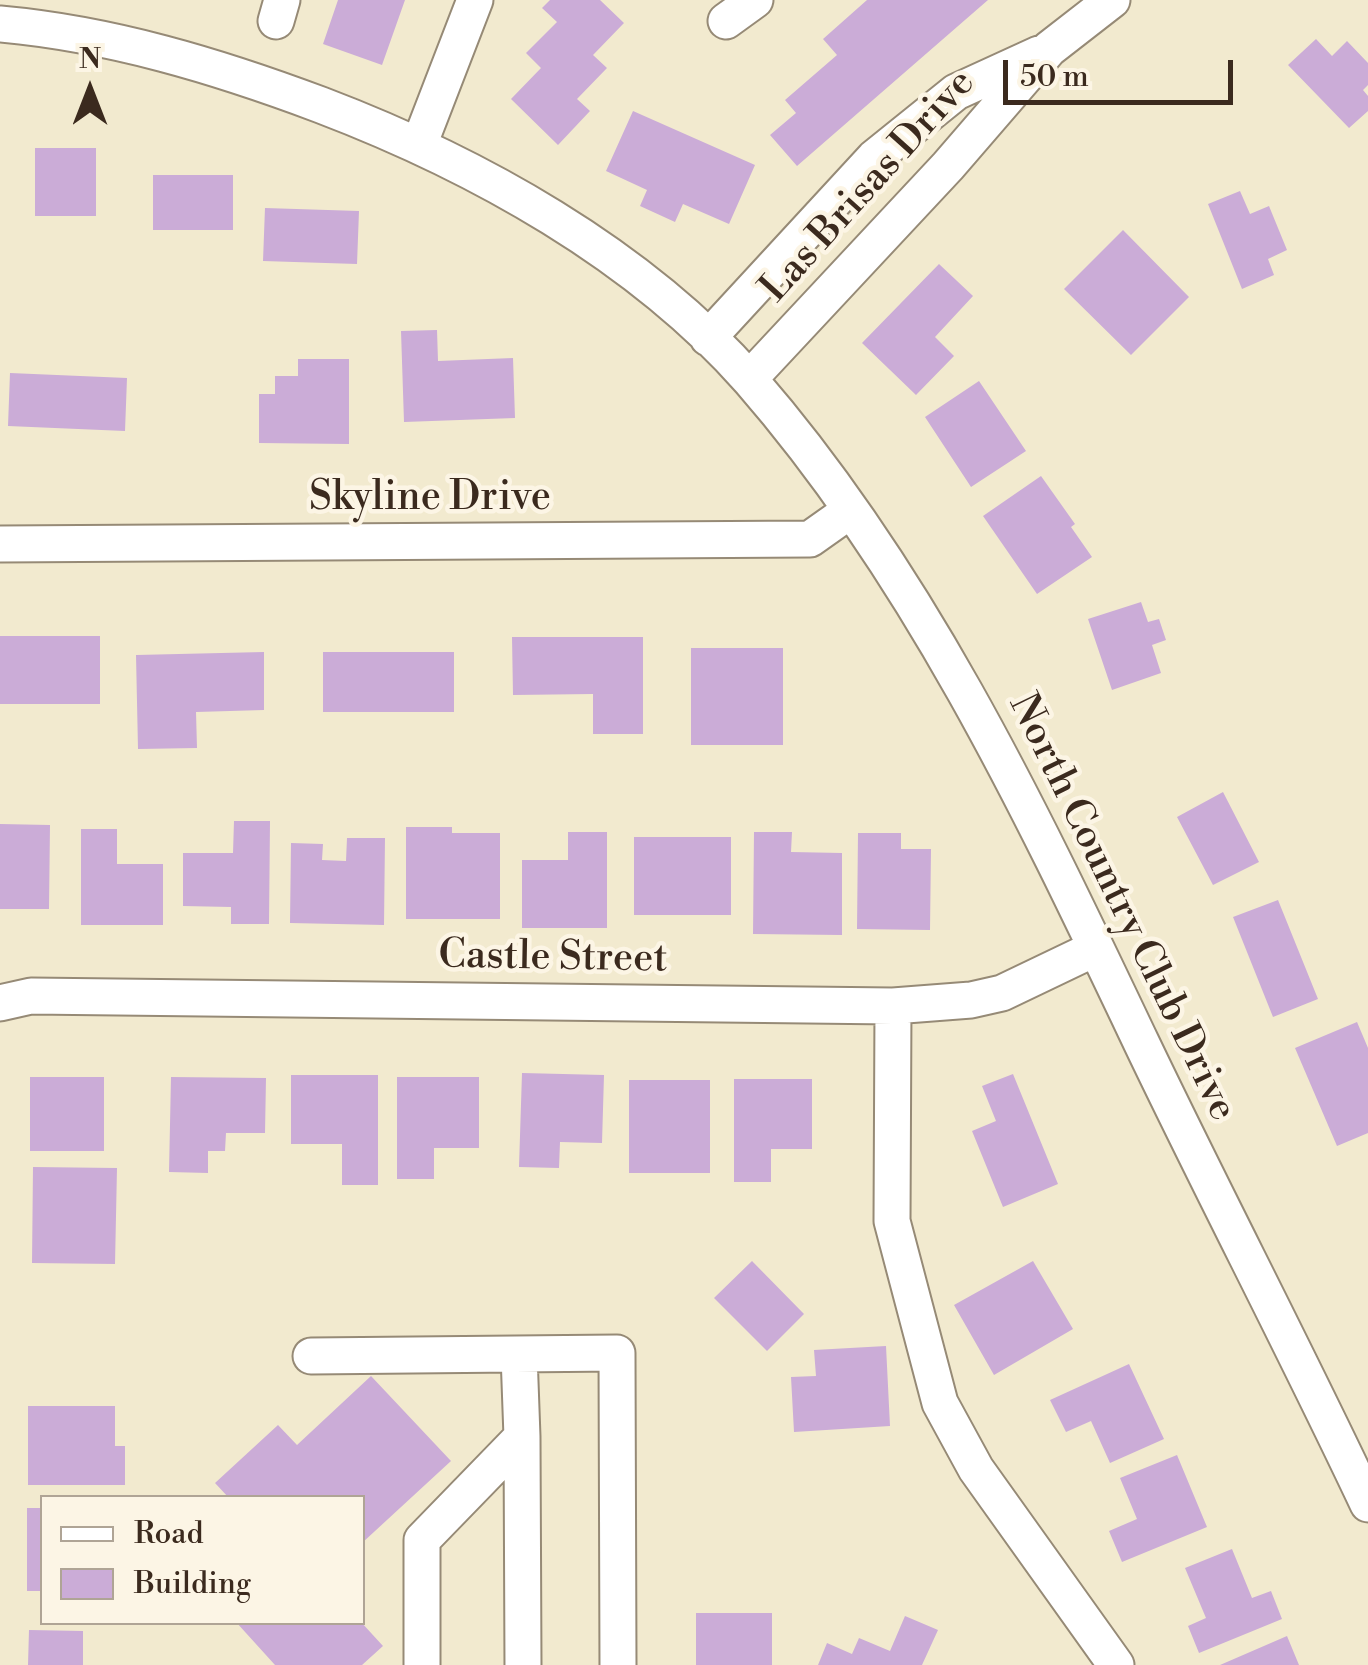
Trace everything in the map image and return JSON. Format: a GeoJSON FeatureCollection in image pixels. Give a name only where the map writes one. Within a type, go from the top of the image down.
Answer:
{"type":"FeatureCollection","features":[{"type":"Feature","properties":{"kind":"street"},"geometry":{"type":"LineString","coordinates":[[418,145],[475,0]]}},
{"type":"Feature","properties":{"kind":"street"},"geometry":{"type":"LineString","coordinates":[[726,21],[755,0]]}},
{"type":"Feature","properties":{"kind":"street","name":"Las Brisas Drive"},"geometry":{"type":"LineString","coordinates":[[750,380],[948,166],[1049,50],[1112,0]]}},
{"type":"Feature","properties":{"kind":"street","name":"North Country Club Drive"},"geometry":{"type":"LineString","coordinates":[[0,24],[60,30],[130,44],[266,84],[418,145],[560,222],[642,280],[750,380],[850,510],[947,655],[1096,948],[1353,1435],[1368,1504]]}},
{"type":"Feature","properties":{"kind":"street","name":"Las Brisas Drive"},"geometry":{"type":"LineString","coordinates":[[708,338],[874,158],[956,92],[1049,50]]}},
{"type":"Feature","properties":{"kind":"street","name":"Skyline Drive"},"geometry":{"type":"LineString","coordinates":[[0,544],[810,539],[850,510]]}},
{"type":"Feature","properties":{"kind":"street","name":"Castle Street"},"geometry":{"type":"LineString","coordinates":[[0,1003],[51,996],[893,1006],[971,1000],[1002,993],[1096,948]]}},
{"type":"Feature","properties":{"kind":"street"},"geometry":{"type":"LineString","coordinates":[[893,1006],[892,1221],[940,1403],[976,1469],[1116,1665]]}},
{"type":"Feature","properties":{"kind":"street"},"geometry":{"type":"LineString","coordinates":[[311,1356],[617,1353],[618,1665]]}},
{"type":"Feature","properties":{"kind":"street"},"geometry":{"type":"LineString","coordinates":[[519,1354],[524,1665]]}},
{"type":"Feature","properties":{"kind":"street"},"geometry":{"type":"LineString","coordinates":[[422,1665],[422,1540],[522,1436]]}},
{"type":"Feature","properties":{"kind":"building"},"geometry":{"type":"Polygon","coordinates":[[[338,0],[405,0],[382,65],[323,44],[338,0]]]}},
{"type":"Feature","properties":{"kind":"building"},"geometry":{"type":"Polygon","coordinates":[[[550,0],[600,0],[624,23],[593,55],[607,68],[577,99],[590,111],[558,145],[511,99],[541,68],[526,53],[557,22],[542,8],[550,0]]]}},
{"type":"Feature","properties":{"kind":"building"},"geometry":{"type":"Polygon","coordinates":[[[867,0],[988,0],[797,166],[770,135],[796,113],[785,100],[837,55],[823,39],[867,0]]]}},
{"type":"Feature","properties":{"kind":"building"},"geometry":{"type":"Polygon","coordinates":[[[1316,39],[1332,56],[1347,41],[1368,63],[1368,85],[1363,90],[1368,96],[1368,111],[1349,128],[1288,65],[1316,39]]]}},
{"type":"Feature","properties":{"kind":"building"},"geometry":{"type":"Polygon","coordinates":[[[633,111],[755,165],[729,224],[683,204],[675,222],[640,206],[647,190],[606,171],[633,111]]]}},
{"type":"Feature","properties":{"kind":"building"},"geometry":{"type":"Polygon","coordinates":[[[35,148],[96,148],[96,216],[35,216],[35,148]]]}},
{"type":"Feature","properties":{"kind":"building"},"geometry":{"type":"Polygon","coordinates":[[[153,175],[233,175],[233,230],[153,230],[153,175]]]}},
{"type":"Feature","properties":{"kind":"building"},"geometry":{"type":"Polygon","coordinates":[[[1240,191],[1250,214],[1269,206],[1287,250],[1268,259],[1274,275],[1242,289],[1208,204],[1240,191]]]}},
{"type":"Feature","properties":{"kind":"building"},"geometry":{"type":"Polygon","coordinates":[[[265,208],[359,211],[357,264],[263,261],[265,208]]]}},
{"type":"Feature","properties":{"kind":"building"},"geometry":{"type":"Polygon","coordinates":[[[1123,230],[1189,297],[1131,355],[1064,289],[1123,230]]]}},
{"type":"Feature","properties":{"kind":"building"},"geometry":{"type":"Polygon","coordinates":[[[939,264],[973,296],[935,337],[954,356],[916,395],[862,343],[939,264]]]}},
{"type":"Feature","properties":{"kind":"building"},"geometry":{"type":"Polygon","coordinates":[[[437,330],[438,361],[513,358],[515,418],[404,422],[401,331],[437,330]]]}},
{"type":"Feature","properties":{"kind":"building"},"geometry":{"type":"Polygon","coordinates":[[[298,359],[349,359],[349,444],[259,443],[259,394],[275,394],[275,376],[298,376],[298,359]]]}},
{"type":"Feature","properties":{"kind":"building"},"geometry":{"type":"Polygon","coordinates":[[[10,373],[127,378],[125,431],[8,426],[10,373]]]}},
{"type":"Feature","properties":{"kind":"building"},"geometry":{"type":"Polygon","coordinates":[[[979,381],[1026,451],[971,487],[925,417],[979,381]]]}},
{"type":"Feature","properties":{"kind":"building"},"geometry":{"type":"Polygon","coordinates":[[[1041,476],[1075,524],[1071,527],[1092,557],[1037,594],[983,516],[1041,476]]]}},
{"type":"Feature","properties":{"kind":"building"},"geometry":{"type":"Polygon","coordinates":[[[1141,602],[1148,622],[1159,619],[1166,640],[1152,645],[1161,673],[1112,690],[1088,619],[1141,602]]]}},
{"type":"Feature","properties":{"kind":"building"},"geometry":{"type":"Polygon","coordinates":[[[0,636],[100,636],[100,704],[0,704],[0,636]]]}},
{"type":"Feature","properties":{"kind":"building"},"geometry":{"type":"Polygon","coordinates":[[[512,637],[643,637],[643,734],[593,734],[593,694],[513,695],[512,637]]]}},
{"type":"Feature","properties":{"kind":"building"},"geometry":{"type":"Polygon","coordinates":[[[691,648],[783,648],[783,745],[691,745],[691,648]]]}},
{"type":"Feature","properties":{"kind":"building"},"geometry":{"type":"Polygon","coordinates":[[[264,652],[264,710],[196,712],[197,748],[138,749],[136,655],[264,652]]]}},
{"type":"Feature","properties":{"kind":"building"},"geometry":{"type":"Polygon","coordinates":[[[323,652],[454,652],[454,712],[323,712],[323,652]]]}},
{"type":"Feature","properties":{"kind":"building"},"geometry":{"type":"Polygon","coordinates":[[[1223,792],[1259,862],[1213,885],[1177,817],[1223,792]]]}},
{"type":"Feature","properties":{"kind":"building"},"geometry":{"type":"Polygon","coordinates":[[[234,821],[270,821],[269,924],[231,924],[231,907],[183,906],[183,853],[233,853],[234,821]]]}},
{"type":"Feature","properties":{"kind":"building"},"geometry":{"type":"Polygon","coordinates":[[[0,824],[50,825],[49,909],[0,909],[0,824]]]}},
{"type":"Feature","properties":{"kind":"building"},"geometry":{"type":"Polygon","coordinates":[[[406,827],[452,827],[452,833],[500,833],[500,919],[406,919],[406,827]]]}},
{"type":"Feature","properties":{"kind":"building"},"geometry":{"type":"Polygon","coordinates":[[[81,829],[117,829],[117,864],[163,864],[163,925],[81,925],[81,829]]]}},
{"type":"Feature","properties":{"kind":"building"},"geometry":{"type":"Polygon","coordinates":[[[568,832],[607,832],[607,928],[522,928],[522,860],[568,860],[568,832]]]}},
{"type":"Feature","properties":{"kind":"building"},"geometry":{"type":"Polygon","coordinates":[[[754,832],[792,832],[791,852],[842,853],[842,935],[753,934],[754,832]]]}},
{"type":"Feature","properties":{"kind":"building"},"geometry":{"type":"Polygon","coordinates":[[[858,833],[901,833],[901,849],[931,849],[930,930],[857,929],[858,833]]]}},
{"type":"Feature","properties":{"kind":"building"},"geometry":{"type":"Polygon","coordinates":[[[634,837],[731,837],[731,915],[634,915],[634,837]]]}},
{"type":"Feature","properties":{"kind":"building"},"geometry":{"type":"Polygon","coordinates":[[[347,838],[385,838],[384,925],[290,923],[291,843],[323,844],[322,860],[346,861],[347,838]]]}},
{"type":"Feature","properties":{"kind":"building"},"geometry":{"type":"Polygon","coordinates":[[[1278,900],[1318,999],[1273,1017],[1233,917],[1278,900]]]}},
{"type":"Feature","properties":{"kind":"building"},"geometry":{"type":"Polygon","coordinates":[[[1357,1022],[1368,1048],[1368,1133],[1337,1146],[1295,1048],[1357,1022]]]}},
{"type":"Feature","properties":{"kind":"building"},"geometry":{"type":"Polygon","coordinates":[[[522,1073],[604,1075],[602,1143],[560,1142],[559,1168],[519,1167],[522,1073]]]}},
{"type":"Feature","properties":{"kind":"building"},"geometry":{"type":"Polygon","coordinates":[[[1013,1074],[1058,1184],[1003,1207],[972,1131],[996,1121],[982,1086],[1013,1074]]]}},
{"type":"Feature","properties":{"kind":"building"},"geometry":{"type":"Polygon","coordinates":[[[291,1075],[378,1075],[378,1185],[342,1185],[342,1144],[291,1144],[291,1075]]]}},
{"type":"Feature","properties":{"kind":"building"},"geometry":{"type":"Polygon","coordinates":[[[30,1077],[104,1077],[104,1151],[30,1151],[30,1077]]]}},
{"type":"Feature","properties":{"kind":"building"},"geometry":{"type":"Polygon","coordinates":[[[171,1077],[266,1078],[265,1133],[226,1133],[225,1151],[208,1151],[208,1173],[169,1172],[171,1077]]]}},
{"type":"Feature","properties":{"kind":"building"},"geometry":{"type":"Polygon","coordinates":[[[397,1077],[479,1077],[479,1148],[434,1148],[434,1179],[397,1179],[397,1077]]]}},
{"type":"Feature","properties":{"kind":"building"},"geometry":{"type":"Polygon","coordinates":[[[734,1079],[812,1079],[812,1149],[771,1149],[771,1182],[734,1182],[734,1079]]]}},
{"type":"Feature","properties":{"kind":"building"},"geometry":{"type":"Polygon","coordinates":[[[629,1080],[710,1080],[710,1173],[629,1173],[629,1080]]]}},
{"type":"Feature","properties":{"kind":"building"},"geometry":{"type":"Polygon","coordinates":[[[33,1167],[117,1168],[115,1264],[32,1263],[33,1167]]]}},
{"type":"Feature","properties":{"kind":"building"},"geometry":{"type":"Polygon","coordinates":[[[752,1261],[804,1314],[767,1351],[714,1298],[752,1261]]]}},
{"type":"Feature","properties":{"kind":"building"},"geometry":{"type":"Polygon","coordinates":[[[1033,1261],[1073,1329],[994,1375],[954,1305],[1033,1261]]]}},
{"type":"Feature","properties":{"kind":"building"},"geometry":{"type":"Polygon","coordinates":[[[886,1346],[890,1426],[794,1432],[791,1377],[816,1376],[814,1350],[886,1346]]]}},
{"type":"Feature","properties":{"kind":"building"},"geometry":{"type":"Polygon","coordinates":[[[1129,1364],[1164,1439],[1110,1463],[1091,1421],[1066,1432],[1050,1400],[1129,1364]]]}},
{"type":"Feature","properties":{"kind":"building"},"geometry":{"type":"Polygon","coordinates":[[[371,1376],[451,1461],[365,1540],[365,1495],[226,1495],[215,1483],[278,1425],[297,1445],[371,1376]]]}},
{"type":"Feature","properties":{"kind":"building"},"geometry":{"type":"Polygon","coordinates":[[[28,1406],[115,1406],[115,1446],[125,1446],[125,1485],[28,1485],[28,1406]]]}},
{"type":"Feature","properties":{"kind":"building"},"geometry":{"type":"Polygon","coordinates":[[[1177,1455],[1207,1527],[1122,1562],[1109,1531],[1137,1519],[1120,1478],[1177,1455]]]}},
{"type":"Feature","properties":{"kind":"building"},"geometry":{"type":"Polygon","coordinates":[[[27,1508],[40,1508],[40,1591],[27,1591],[27,1508]]]}},
{"type":"Feature","properties":{"kind":"building"},"geometry":{"type":"Polygon","coordinates":[[[1232,1549],[1252,1598],[1271,1591],[1282,1619],[1199,1653],[1188,1626],[1206,1618],[1185,1568],[1232,1549]]]}},
{"type":"Feature","properties":{"kind":"building"},"geometry":{"type":"Polygon","coordinates":[[[696,1613],[772,1613],[772,1665],[696,1665],[696,1613]]]}},
{"type":"Feature","properties":{"kind":"building"},"geometry":{"type":"Polygon","coordinates":[[[905,1616],[938,1630],[922,1665],[818,1665],[827,1643],[852,1654],[859,1638],[890,1651],[905,1616]]]}},
{"type":"Feature","properties":{"kind":"building"},"geometry":{"type":"Polygon","coordinates":[[[239,1625],[364,1625],[383,1646],[362,1665],[275,1665],[239,1625]]]}},
{"type":"Feature","properties":{"kind":"building"},"geometry":{"type":"Polygon","coordinates":[[[29,1630],[83,1631],[83,1665],[28,1665],[29,1630]]]}},
{"type":"Feature","properties":{"kind":"building"},"geometry":{"type":"Polygon","coordinates":[[[1287,1636],[1299,1665],[1220,1665],[1287,1636]]]}}]}
